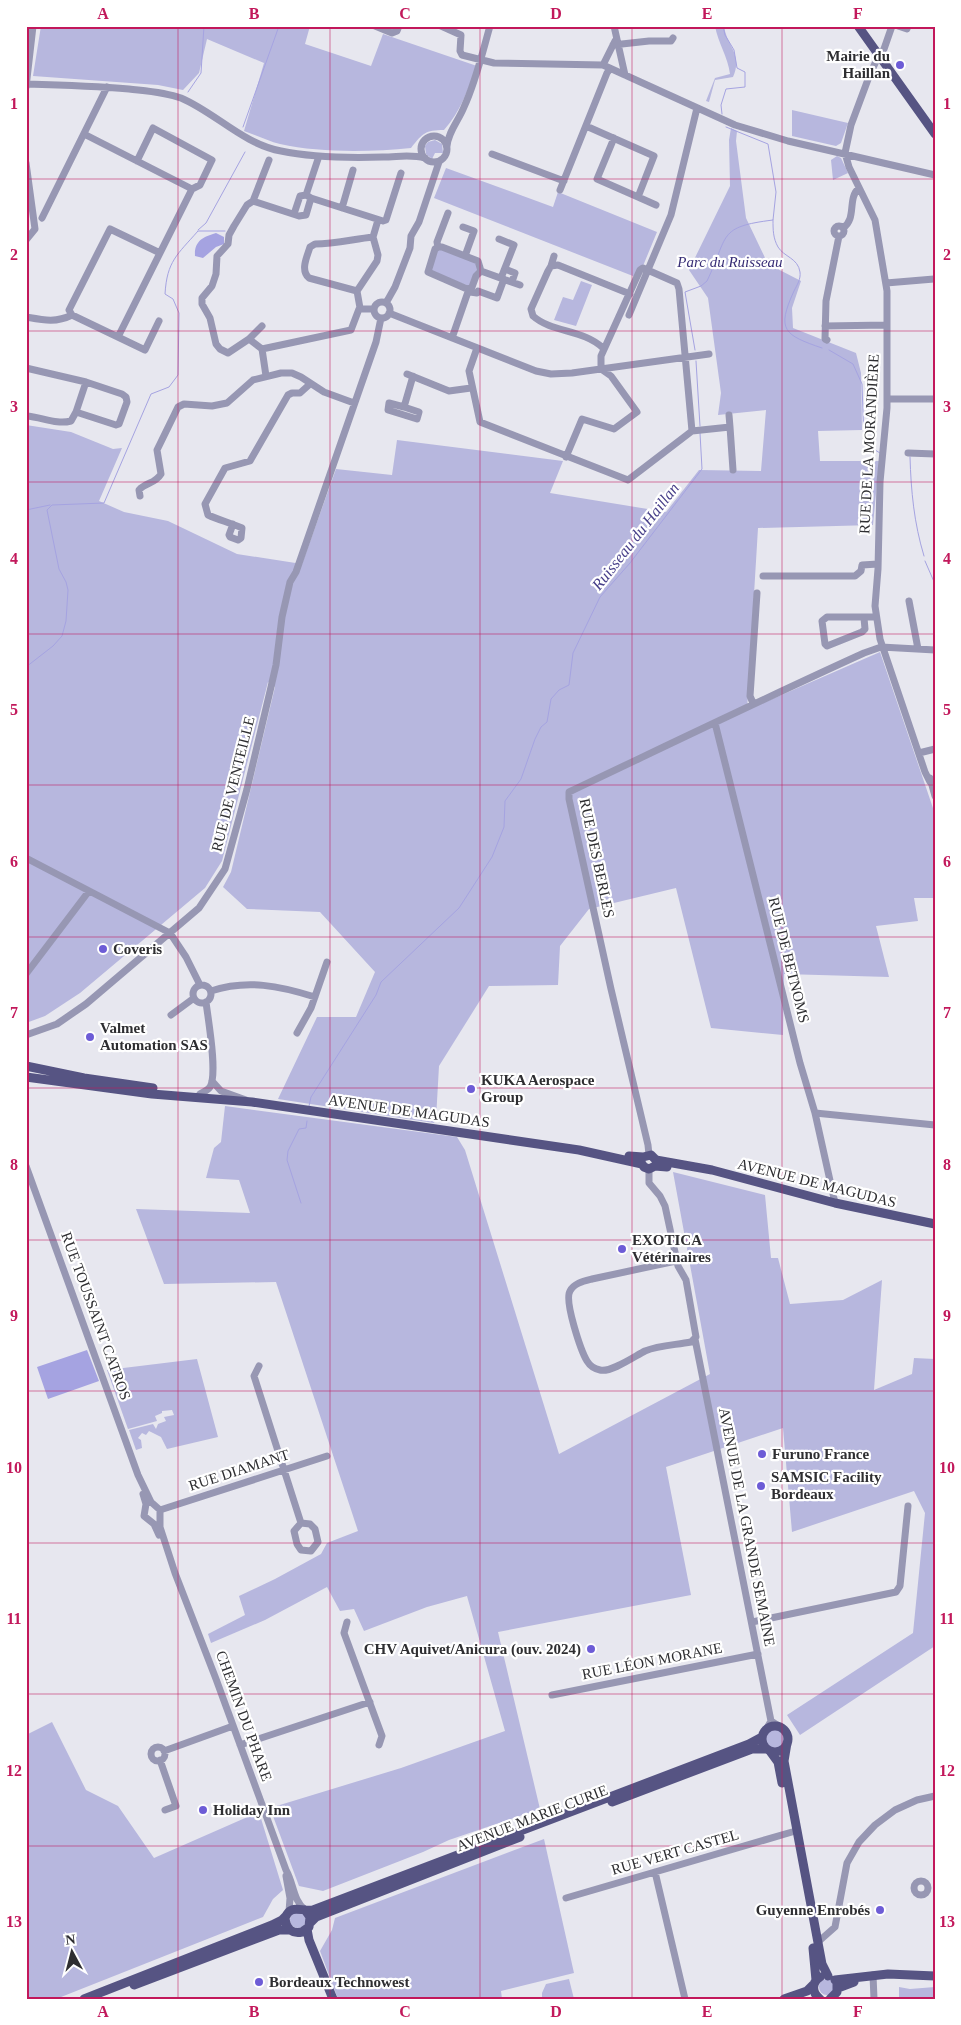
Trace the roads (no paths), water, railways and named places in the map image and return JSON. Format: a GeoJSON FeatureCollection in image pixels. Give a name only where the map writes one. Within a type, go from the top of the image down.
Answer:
{"type":"FeatureCollection","features":[{"type":"Feature","properties":{"kind":"main road"},"geometry":{"type":"LineString","coordinates":[[858,26],[935,134]]}},
{"type":"Feature","properties":{"kind":"main road","name":"AVENUE DE MAGUDAS"},"geometry":{"type":"LineString","coordinates":[[26,1066],[84,1078],[226,1097],[235,1100],[712,1170],[836,1203],[935,1224]]}},
{"type":"Feature","properties":{"kind":"main road","name":"AVENUE DE MAGUDAS"},"geometry":{"type":"LineString","coordinates":[[26,1077],[152,1094],[226,1101],[235,1100]]}},
{"type":"Feature","properties":{"kind":"main road","name":"AVENUE DE MAGUDAS"},"geometry":{"type":"LineString","coordinates":[[908,1219],[935,1217]]}},
{"type":"Feature","properties":{"kind":"main road"},"geometry":{"type":"LineString","coordinates":[[802,1999],[818,1997],[815,1982],[815,1964],[778,1762],[762,1744],[766,1729],[773,1726],[780,1727],[786,1732],[787,1744],[784,1761],[822,1964],[834,1981],[835,1995],[830,1999]]}},
{"type":"Feature","properties":{"kind":"main road","name":"AVENUE MARIE CURIE"},"geometry":{"type":"LineString","coordinates":[[305,1910],[313,1910],[332,1903],[749,1744],[766,1729]]}},
{"type":"Feature","properties":{"kind":"main road"},"geometry":{"type":"LineString","coordinates":[[769,1750],[782,1750],[787,1744]]}},
{"type":"Feature","properties":{"kind":"main road","name":"AVENUE MARIE CURIE"},"geometry":{"type":"LineString","coordinates":[[309,1926],[316,1916],[545,1827],[752,1749],[769,1750]]}},
{"type":"Feature","properties":{"kind":"main road"},"geometry":{"type":"LineString","coordinates":[[84,1999],[272,1925],[282,1920],[296,1908],[305,1910],[310,1917],[309,1940],[333,1999]]}},
{"type":"Feature","properties":{"kind":"main road"},"geometry":{"type":"LineString","coordinates":[[287,1914],[286,1925],[304,1942],[327,1999]]}},
{"type":"Feature","properties":{"kind":"main road"},"geometry":{"type":"LineString","coordinates":[[97,1999],[280,1930],[294,1931],[309,1926]]}},
{"type":"Feature","properties":{"kind":"main road"},"geometry":{"type":"LineString","coordinates":[[784,1999],[807,1992],[822,1976],[834,1981],[873,1977],[935,1976]]}},
{"type":"Feature","properties":{"kind":"main road"},"geometry":{"type":"LineString","coordinates":[[873,1977],[935,1981]]}},
{"type":"Feature","properties":{"kind":"street"},"geometry":{"type":"LineString","coordinates":[[33,26],[26,85],[107,87],[157,92],[180,98],[198,106],[259,145],[282,152],[319,156],[404,156],[439,162]]}},
{"type":"Feature","properties":{"kind":"street"},"geometry":{"type":"LineString","coordinates":[[375,26],[392,33],[397,31],[399,26]]}},
{"type":"Feature","properties":{"kind":"street"},"geometry":{"type":"LineString","coordinates":[[441,26],[460,35],[460,51],[462,54],[481,60],[494,63],[607,67],[696,108],[754,131],[935,175]]}},
{"type":"Feature","properties":{"kind":"street"},"geometry":{"type":"LineString","coordinates":[[386,303],[395,287],[417,234],[418,222],[439,162],[445,157],[448,138],[465,106],[481,60],[490,26]]}},
{"type":"Feature","properties":{"kind":"street"},"geometry":{"type":"LineString","coordinates":[[614,26],[615,43],[625,75]]}},
{"type":"Feature","properties":{"kind":"street"},"geometry":{"type":"LineString","coordinates":[[845,153],[851,125],[892,26]]}},
{"type":"Feature","properties":{"kind":"street"},"geometry":{"type":"LineString","coordinates":[[898,26],[907,29],[908,26]]}},
{"type":"Feature","properties":{"kind":"street"},"geometry":{"type":"LineString","coordinates":[[615,43],[671,41],[673,38]]}},
{"type":"Feature","properties":{"kind":"street"},"geometry":{"type":"LineString","coordinates":[[560,190],[607,73],[607,67],[615,43]]}},
{"type":"Feature","properties":{"kind":"street"},"geometry":{"type":"LineString","coordinates":[[42,218],[107,87]]}},
{"type":"Feature","properties":{"kind":"street"},"geometry":{"type":"LineString","coordinates":[[629,315],[671,215],[696,108]]}},
{"type":"Feature","properties":{"kind":"street"},"geometry":{"type":"LineString","coordinates":[[404,156],[422,145],[427,139],[446,132],[456,123]]}},
{"type":"Feature","properties":{"kind":"street"},"geometry":{"type":"LineString","coordinates":[[586,126],[654,156],[638,197]]}},
{"type":"Feature","properties":{"kind":"street"},"geometry":{"type":"LineString","coordinates":[[118,337],[192,189],[200,185],[212,160],[153,128],[137,160]]}},
{"type":"Feature","properties":{"kind":"street"},"geometry":{"type":"LineString","coordinates":[[84,134],[192,189]]}},
{"type":"Feature","properties":{"kind":"street"},"geometry":{"type":"LineString","coordinates":[[436,137],[443,140],[447,146]]}},
{"type":"Feature","properties":{"kind":"street"},"geometry":{"type":"LineString","coordinates":[[614,138],[597,180],[656,205]]}},
{"type":"Feature","properties":{"kind":"street"},"geometry":{"type":"LineString","coordinates":[[422,145],[422,154],[427,160],[434,178]]}},
{"type":"Feature","properties":{"kind":"street","name":"RUE DE LA MORANDIÈRE"},"geometry":{"type":"LineString","coordinates":[[845,153],[874,220],[886,283],[887,399],[880,482],[876,617],[935,796]]}},
{"type":"Feature","properties":{"kind":"street"},"geometry":{"type":"LineString","coordinates":[[492,154],[564,181]]}},
{"type":"Feature","properties":{"kind":"street"},"geometry":{"type":"LineString","coordinates":[[253,201],[294,214],[306,215],[308,196],[319,156]]}},
{"type":"Feature","properties":{"kind":"street"},"geometry":{"type":"LineString","coordinates":[[262,326],[250,339],[228,353],[220,349],[216,344],[208,312],[202,304],[202,298],[212,286],[216,274],[217,256],[228,244],[234,226],[247,205],[253,201],[269,160]]}},
{"type":"Feature","properties":{"kind":"street"},"geometry":{"type":"LineString","coordinates":[[26,163],[28,192],[35,230],[26,240]]}},
{"type":"Feature","properties":{"kind":"street"},"geometry":{"type":"LineString","coordinates":[[342,208],[353,170]]}},
{"type":"Feature","properties":{"kind":"street"},"geometry":{"type":"LineString","coordinates":[[294,214],[300,196],[308,196],[386,220],[401,173]]}},
{"type":"Feature","properties":{"kind":"street"},"geometry":{"type":"LineString","coordinates":[[827,340],[826,301],[840,236],[835,234],[834,230],[838,226],[843,228],[848,224],[852,210],[852,196],[859,188]]}},
{"type":"Feature","properties":{"kind":"street"},"geometry":{"type":"LineString","coordinates":[[448,213],[448,226],[437,242],[438,247],[435,249],[428,272],[477,294],[478,291],[497,298],[504,269],[514,245],[499,239]]}},
{"type":"Feature","properties":{"kind":"street"},"geometry":{"type":"LineString","coordinates":[[360,308],[358,291],[377,261],[378,255],[373,237],[381,220]]}},
{"type":"Feature","properties":{"kind":"street"},"geometry":{"type":"LineString","coordinates":[[463,227],[474,231],[465,256]]}},
{"type":"Feature","properties":{"kind":"street"},"geometry":{"type":"LineString","coordinates":[[159,322],[145,350],[72,315],[69,310],[110,229],[160,253]]}},
{"type":"Feature","properties":{"kind":"street"},"geometry":{"type":"LineString","coordinates":[[358,291],[309,278],[305,274],[304,269],[310,247],[316,244],[351,242],[357,239],[373,237]]}},
{"type":"Feature","properties":{"kind":"street"},"geometry":{"type":"LineString","coordinates":[[438,247],[442,246],[478,261],[481,271],[470,290],[452,338]]}},
{"type":"Feature","properties":{"kind":"street"},"geometry":{"type":"LineString","coordinates":[[554,256],[531,309],[533,316],[537,320],[594,341],[603,348]]}},
{"type":"Feature","properties":{"kind":"street"},"geometry":{"type":"LineString","coordinates":[[551,266],[558,265],[630,294]]}},
{"type":"Feature","properties":{"kind":"street"},"geometry":{"type":"LineString","coordinates":[[601,369],[603,348],[608,343],[640,270],[643,268],[677,283],[692,431]]}},
{"type":"Feature","properties":{"kind":"street"},"geometry":{"type":"LineString","coordinates":[[481,271],[516,283],[515,273],[504,269]]}},
{"type":"Feature","properties":{"kind":"street"},"geometry":{"type":"LineString","coordinates":[[886,283],[934,279]]}},
{"type":"Feature","properties":{"kind":"street"},"geometry":{"type":"LineString","coordinates":[[386,303],[377,303],[374,309],[375,315],[381,318],[389,313]]}},
{"type":"Feature","properties":{"kind":"street"},"geometry":{"type":"LineString","coordinates":[[386,303],[389,306],[389,313]]}},
{"type":"Feature","properties":{"kind":"street"},"geometry":{"type":"LineString","coordinates":[[360,308],[374,309]]}},
{"type":"Feature","properties":{"kind":"street"},"geometry":{"type":"LineString","coordinates":[[262,350],[351,330],[356,312],[360,308]]}},
{"type":"Feature","properties":{"kind":"street"},"geometry":{"type":"LineString","coordinates":[[389,313],[536,371],[551,374],[572,373],[709,354]]}},
{"type":"Feature","properties":{"kind":"street"},"geometry":{"type":"LineString","coordinates":[[26,317],[50,321],[62,320],[72,315]]}},
{"type":"Feature","properties":{"kind":"street","name":"RUE DE VENTEILLE"},"geometry":{"type":"LineString","coordinates":[[26,1035],[58,1024],[67,1018],[199,908],[229,860],[272,687],[282,617],[376,342],[381,318]]}},
{"type":"Feature","properties":{"kind":"street"},"geometry":{"type":"LineString","coordinates":[[826,326],[887,325]]}},
{"type":"Feature","properties":{"kind":"street"},"geometry":{"type":"LineString","coordinates":[[250,339],[262,350],[266,376]]}},
{"type":"Feature","properties":{"kind":"street"},"geometry":{"type":"LineString","coordinates":[[477,348],[469,371],[471,388],[480,422],[628,480],[692,431],[730,427]]}},
{"type":"Feature","properties":{"kind":"street"},"geometry":{"type":"LineString","coordinates":[[26,368],[86,382],[126,397],[127,402],[119,424],[116,426],[76,412]]}},
{"type":"Feature","properties":{"kind":"street"},"geometry":{"type":"LineString","coordinates":[[566,457],[582,419],[614,429],[637,412],[611,376],[601,369]]}},
{"type":"Feature","properties":{"kind":"street"},"geometry":{"type":"LineString","coordinates":[[140,496],[139,490],[143,486],[154,483],[161,474],[157,450],[178,407],[184,404],[212,406],[227,403],[253,380],[280,372],[292,373],[324,392],[354,402]]}},
{"type":"Feature","properties":{"kind":"street"},"geometry":{"type":"LineString","coordinates":[[404,407],[410,375],[449,391],[471,388]]}},
{"type":"Feature","properties":{"kind":"street"},"geometry":{"type":"LineString","coordinates":[[26,416],[62,424],[71,421],[86,382]]}},
{"type":"Feature","properties":{"kind":"street"},"geometry":{"type":"LineString","coordinates":[[233,524],[208,515],[205,504],[225,468],[250,461],[288,395],[300,393],[310,384]]}},
{"type":"Feature","properties":{"kind":"street"},"geometry":{"type":"LineString","coordinates":[[887,399],[935,399]]}},
{"type":"Feature","properties":{"kind":"street"},"geometry":{"type":"LineString","coordinates":[[729,415],[733,470]]}},
{"type":"Feature","properties":{"kind":"street"},"geometry":{"type":"LineString","coordinates":[[908,454],[935,454]]}},
{"type":"Feature","properties":{"kind":"street"},"geometry":{"type":"LineString","coordinates":[[763,576],[855,576],[861,571],[862,565],[878,564]]}},
{"type":"Feature","properties":{"kind":"street"},"geometry":{"type":"LineString","coordinates":[[753,703],[750,696],[758,593]]}},
{"type":"Feature","properties":{"kind":"street","name":"RUE DE LA MORANDIÈRE"},"geometry":{"type":"LineString","coordinates":[[877,594],[886,647]]}},
{"type":"Feature","properties":{"kind":"street"},"geometry":{"type":"LineString","coordinates":[[908,601],[918,649]]}},
{"type":"Feature","properties":{"kind":"street"},"geometry":{"type":"LineString","coordinates":[[864,618],[865,629],[862,632],[827,646],[825,644],[822,621],[824,618],[876,617]]}},
{"type":"Feature","properties":{"kind":"street"},"geometry":{"type":"LineString","coordinates":[[886,647],[935,650]]}},
{"type":"Feature","properties":{"kind":"street","name":"RUE DES BERLES"},"geometry":{"type":"LineString","coordinates":[[649,1162],[648,1145],[611,989],[569,792],[753,703],[864,653],[886,647]]}},
{"type":"Feature","properties":{"kind":"street","name":"RUE DE BETNOMS"},"geometry":{"type":"LineString","coordinates":[[715,723],[800,1063],[815,1113],[836,1203]]}},
{"type":"Feature","properties":{"kind":"street"},"geometry":{"type":"LineString","coordinates":[[921,752],[935,749]]}},
{"type":"Feature","properties":{"kind":"street"},"geometry":{"type":"LineString","coordinates":[[26,858],[170,933],[186,957],[200,985]]}},
{"type":"Feature","properties":{"kind":"street"},"geometry":{"type":"LineString","coordinates":[[26,974],[89,891]]}},
{"type":"Feature","properties":{"kind":"street"},"geometry":{"type":"LineString","coordinates":[[297,1033],[308,1014],[328,962]]}},
{"type":"Feature","properties":{"kind":"street"},"geometry":{"type":"LineString","coordinates":[[211,991],[232,985],[265,984],[315,997]]}},
{"type":"Feature","properties":{"kind":"street"},"geometry":{"type":"LineString","coordinates":[[200,985],[208,986],[211,991],[210,999],[200,1003],[194,998],[194,990],[200,985]]}},
{"type":"Feature","properties":{"kind":"street"},"geometry":{"type":"LineString","coordinates":[[171,1015],[194,998]]}},
{"type":"Feature","properties":{"kind":"street"},"geometry":{"type":"LineString","coordinates":[[200,1094],[210,1088],[212,1081],[212,1048],[206,1002]]}},
{"type":"Feature","properties":{"kind":"street"},"geometry":{"type":"LineString","coordinates":[[212,1081],[220,1091],[252,1102]]}},
{"type":"Feature","properties":{"kind":"street"},"geometry":{"type":"LineString","coordinates":[[815,1113],[935,1125]]}},
{"type":"Feature","properties":{"kind":"street","name":"AVENUE DE LA GRANDE SEMAINE"},"geometry":{"type":"LineString","coordinates":[[649,1162],[649,1183],[660,1196],[665,1206],[676,1261],[686,1280],[695,1339],[758,1654],[766,1729]]}},
{"type":"Feature","properties":{"kind":"street","name":"RUE TOUSSAINT CATROS"},"geometry":{"type":"LineString","coordinates":[[26,1166],[138,1475],[157,1511]]}},
{"type":"Feature","properties":{"kind":"street"},"geometry":{"type":"LineString","coordinates":[[676,1261],[579,1282],[570,1291],[569,1306],[587,1361],[598,1370],[608,1370],[647,1350],[691,1342],[695,1339]]}},
{"type":"Feature","properties":{"kind":"street"},"geometry":{"type":"LineString","coordinates":[[259,1366],[254,1376],[302,1523]]}},
{"type":"Feature","properties":{"kind":"street","name":"RUE DIAMANT"},"geometry":{"type":"LineString","coordinates":[[157,1511],[327,1456]]}},
{"type":"Feature","properties":{"kind":"street","name":"RUE TOUSSAINT CATROS"},"geometry":{"type":"LineString","coordinates":[[138,1475],[138,1482],[145,1500],[144,1516],[150,1521]]}},
{"type":"Feature","properties":{"kind":"street"},"geometry":{"type":"LineString","coordinates":[[752,1622],[896,1592],[900,1586],[908,1506]]}},
{"type":"Feature","properties":{"kind":"street"},"geometry":{"type":"LineString","coordinates":[[145,1508],[157,1511],[155,1521],[150,1521]]}},
{"type":"Feature","properties":{"kind":"street","name":"CHEMIN DU PHARE"},"geometry":{"type":"LineString","coordinates":[[157,1511],[160,1527],[175,1573],[290,1877],[297,1902],[305,1910]]}},
{"type":"Feature","properties":{"kind":"street","name":"CHEMIN DU PHARE"},"geometry":{"type":"LineString","coordinates":[[150,1521],[156,1528],[175,1573]]}},
{"type":"Feature","properties":{"kind":"street"},"geometry":{"type":"LineString","coordinates":[[347,1622],[344,1632],[382,1736],[379,1745]]}},
{"type":"Feature","properties":{"kind":"street","name":"RUE LÉON MORANE"},"geometry":{"type":"LineString","coordinates":[[552,1695],[758,1654]]}},
{"type":"Feature","properties":{"kind":"street"},"geometry":{"type":"LineString","coordinates":[[240,1745],[370,1702]]}},
{"type":"Feature","properties":{"kind":"street"},"geometry":{"type":"LineString","coordinates":[[164,1751],[233,1726]]}},
{"type":"Feature","properties":{"kind":"street"},"geometry":{"type":"LineString","coordinates":[[160,1760],[153,1758],[152,1752],[154,1748],[159,1747],[164,1751]]}},
{"type":"Feature","properties":{"kind":"street"},"geometry":{"type":"LineString","coordinates":[[160,1760],[164,1758],[164,1751]]}},
{"type":"Feature","properties":{"kind":"street"},"geometry":{"type":"LineString","coordinates":[[160,1760],[176,1806],[166,1810]]}},
{"type":"Feature","properties":{"kind":"street"},"geometry":{"type":"LineString","coordinates":[[818,1942],[836,1927],[847,1863],[859,1842],[895,1810],[907,1803],[935,1796]]}},
{"type":"Feature","properties":{"kind":"street","name":"RUE VERT CASTEL"},"geometry":{"type":"LineString","coordinates":[[566,1898],[792,1832]]}},
{"type":"Feature","properties":{"kind":"street","name":"CHEMIN DU PHARE"},"geometry":{"type":"LineString","coordinates":[[286,1870],[290,1898],[287,1914]]}},
{"type":"Feature","properties":{"kind":"street"},"geometry":{"type":"LineString","coordinates":[[655,1872],[685,1999]]}},
{"type":"Feature","properties":{"kind":"street"},"geometry":{"type":"LineString","coordinates":[[873,1977],[874,1999]]}},
{"type":"Feature","properties":{"kind":"waterway"},"geometry":{"type":"LineString","coordinates":[[188,92],[201,73],[204,26]]}},
{"type":"Feature","properties":{"kind":"waterway"},"geometry":{"type":"LineString","coordinates":[[243,127],[279,26]]}},
{"type":"Feature","properties":{"kind":"waterway","name":"Ruisseau du Haillan"},"geometry":{"type":"LineString","coordinates":[[722,114],[721,105],[726,89],[745,87],[745,72],[737,68],[734,50],[725,35],[723,26]]}},
{"type":"Feature","properties":{"kind":"waterway","name":"Ruisseau du Haillan"},"geometry":{"type":"LineString","coordinates":[[695,350],[685,292],[701,286],[707,281],[723,243],[733,230],[742,226],[773,220],[776,192],[768,144],[726,127]]}},
{"type":"Feature","properties":{"kind":"waterway"},"geometry":{"type":"LineString","coordinates":[[198,230],[206,223],[245,152]]}},
{"type":"Feature","properties":{"kind":"waterway"},"geometry":{"type":"LineString","coordinates":[[773,220],[774,237],[778,247],[797,264],[800,272],[799,280],[785,315],[787,329],[799,339],[822,348]]}},
{"type":"Feature","properties":{"kind":"waterway"},"geometry":{"type":"LineString","coordinates":[[26,667],[53,646],[62,636],[66,621],[68,590],[59,569],[47,510],[52,505],[104,503],[151,394],[169,387],[178,375],[179,313],[173,299],[165,294],[168,274],[174,259],[198,231],[225,231]]}},
{"type":"Feature","properties":{"kind":"waterway"},"geometry":{"type":"LineString","coordinates":[[829,350],[853,364],[862,384],[864,441],[880,453]]}},
{"type":"Feature","properties":{"kind":"waterway","name":"Ruisseau du Haillan"},"geometry":{"type":"LineString","coordinates":[[696,361],[700,426]]}},
{"type":"Feature","properties":{"kind":"waterway","name":"Ruisseau du Haillan"},"geometry":{"type":"LineString","coordinates":[[309,1106],[311,1097],[376,995],[381,982],[459,908],[492,857],[504,827],[505,801],[521,779],[535,739],[541,727],[547,722],[551,699],[559,690],[569,685],[573,653],[600,597],[630,563],[702,469],[700,433]]}},
{"type":"Feature","properties":{"kind":"waterway"},"geometry":{"type":"LineString","coordinates":[[910,457],[914,507],[924,556]]}},
{"type":"Feature","properties":{"kind":"waterway"},"geometry":{"type":"LineString","coordinates":[[26,510],[50,505]]}},
{"type":"Feature","properties":{"kind":"waterway"},"geometry":{"type":"LineString","coordinates":[[925,561],[935,584]]}},
{"type":"Feature","properties":{"kind":"waterway","name":"Ruisseau du Haillan"},"geometry":{"type":"LineString","coordinates":[[301,1203],[287,1160],[288,1151],[299,1129],[306,1128],[307,1121]]}},
{"type":"Feature","properties":{"kind":"place","name":"Mairie du Haillan"},"geometry":{"type":"Point","coordinates":[900,65]}},
{"type":"Feature","properties":{"kind":"place","name":"Coveris"},"geometry":{"type":"Point","coordinates":[103,949]}},
{"type":"Feature","properties":{"kind":"place","name":"Valmet Automation SAS"},"geometry":{"type":"Point","coordinates":[90,1037]}},
{"type":"Feature","properties":{"kind":"place","name":"KUKA Aerospace Group"},"geometry":{"type":"Point","coordinates":[471,1089]}},
{"type":"Feature","properties":{"kind":"place","name":"EXOTICA Vétérinaires"},"geometry":{"type":"Point","coordinates":[622,1249]}},
{"type":"Feature","properties":{"kind":"place","name":"Furuno France"},"geometry":{"type":"Point","coordinates":[762,1454]}},
{"type":"Feature","properties":{"kind":"place","name":"SAMSIC Facility Bordeaux"},"geometry":{"type":"Point","coordinates":[761,1486]}},
{"type":"Feature","properties":{"kind":"place","name":"CHV Aquivet/Anicura (ouv. 2024)"},"geometry":{"type":"Point","coordinates":[591,1649]}},
{"type":"Feature","properties":{"kind":"place","name":"Holiday Inn"},"geometry":{"type":"Point","coordinates":[203,1810]}},
{"type":"Feature","properties":{"kind":"place","name":"Guyenne Enrobés"},"geometry":{"type":"Point","coordinates":[880,1910]}},
{"type":"Feature","properties":{"kind":"place","name":"Bordeaux Technowest"},"geometry":{"type":"Point","coordinates":[259,1982]}},
{"type":"Feature","properties":{"kind":"park label","name":"Parc du Ruisseau"},"geometry":{"type":"Point","coordinates":[730,262]}}]}
